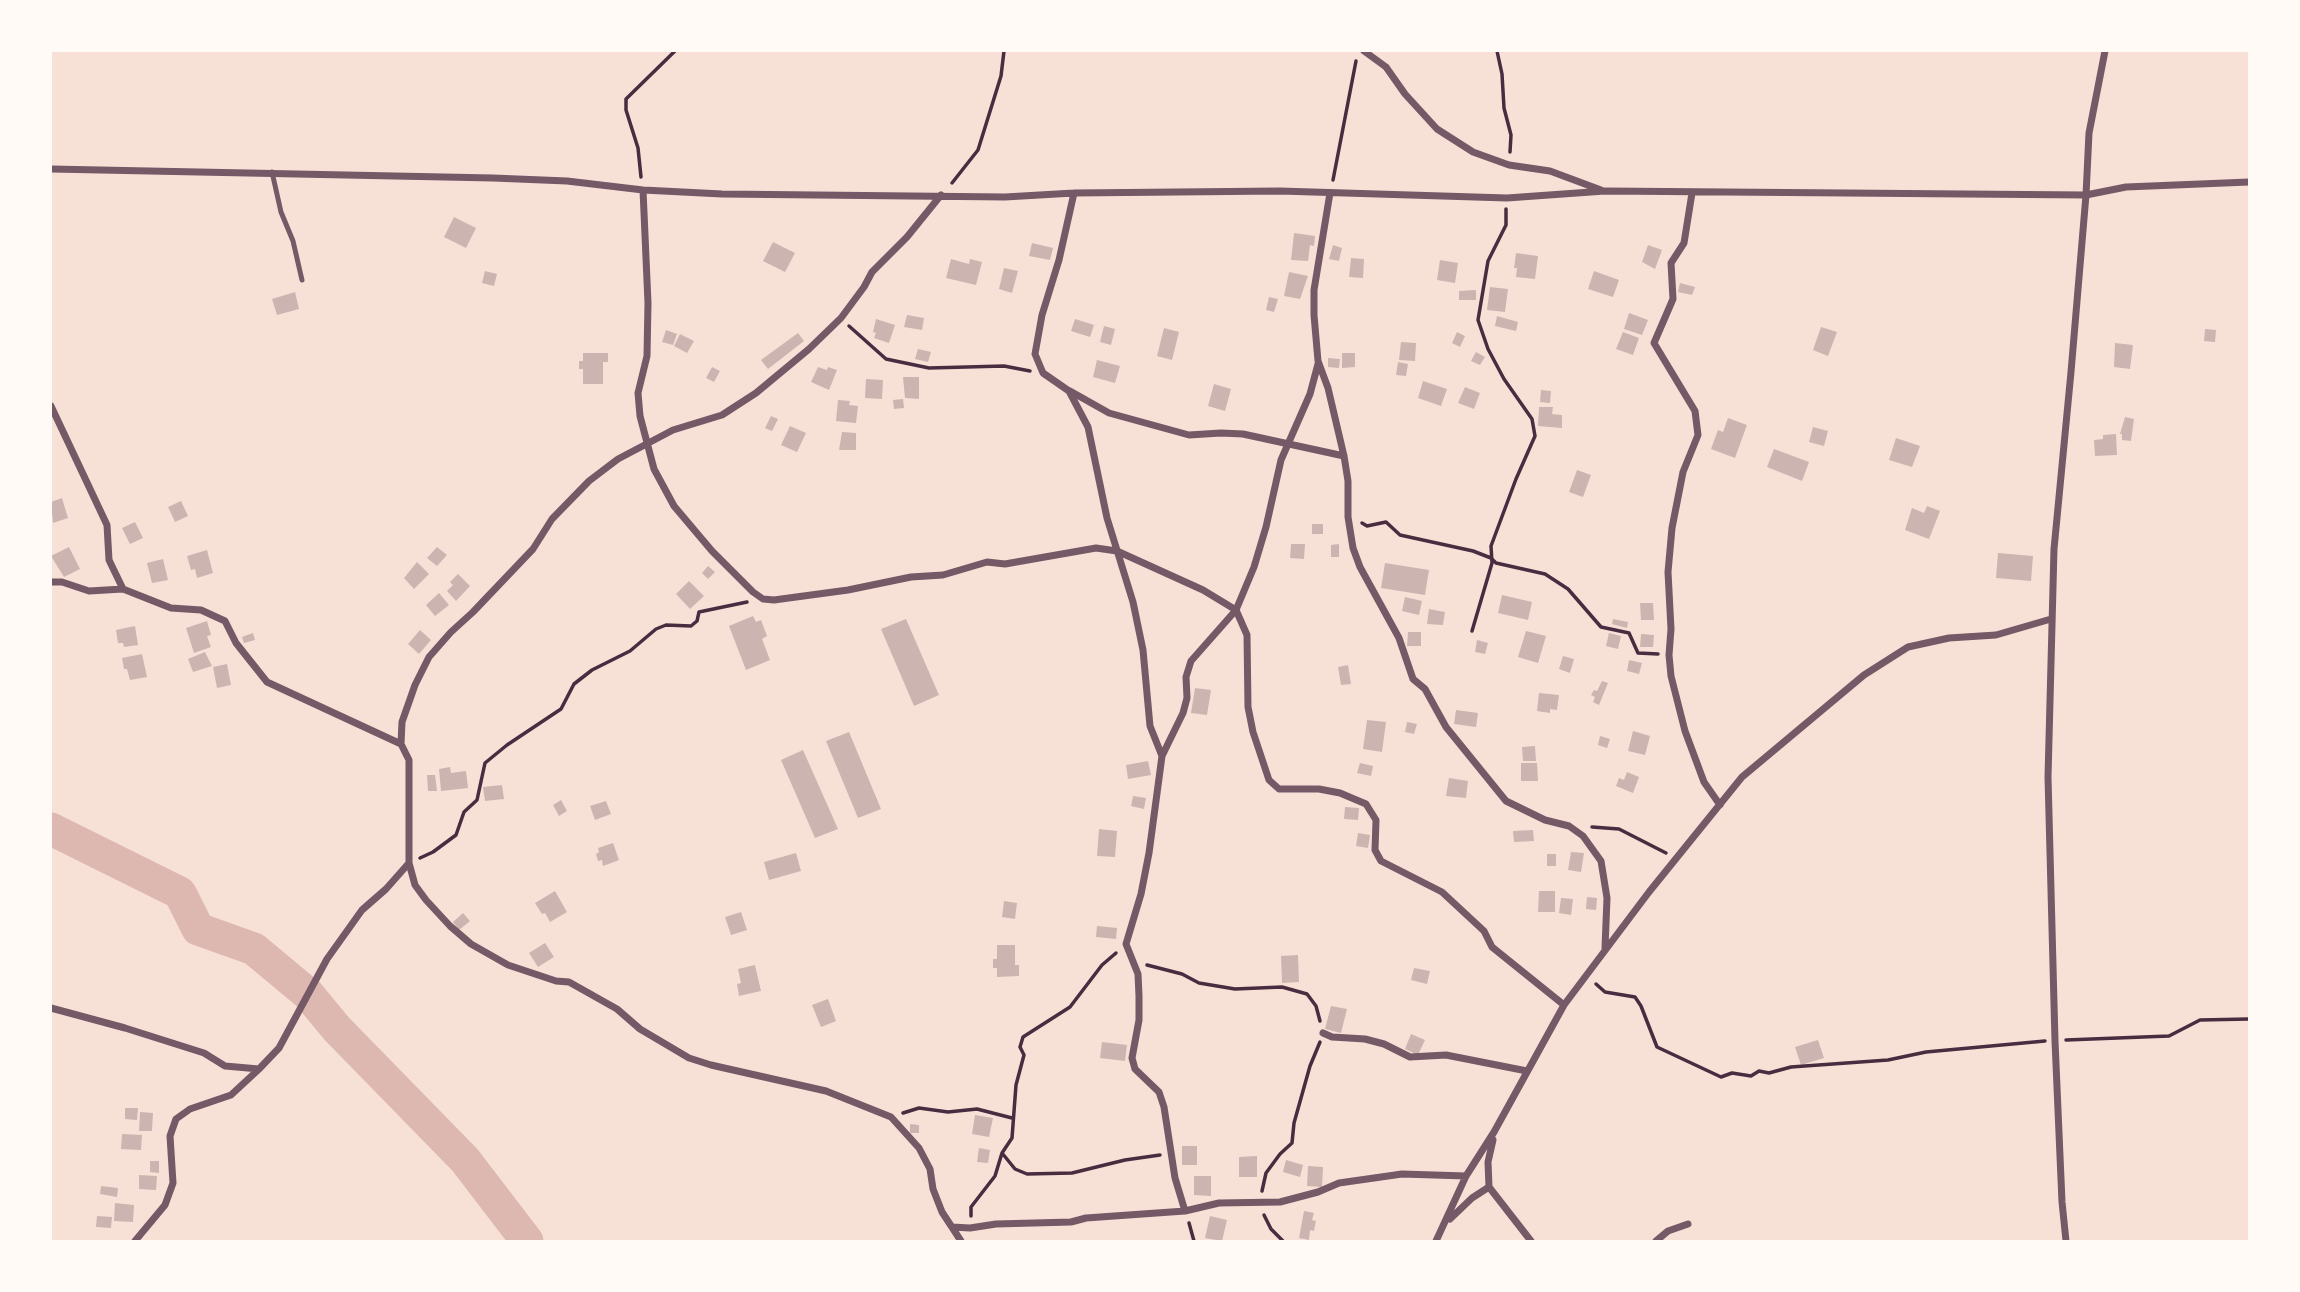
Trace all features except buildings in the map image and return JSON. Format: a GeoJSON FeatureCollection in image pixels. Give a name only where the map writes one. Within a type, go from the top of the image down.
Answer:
{"type":"FeatureCollection","features":[{"type":"Feature","properties":{"kind":"street"},"geometry":{"type":"LineString","coordinates":[[1364,51],[1386,67],[1405,94],[1437,130],[1473,152],[1509,165],[1550,171],[1605,191]]}},
{"type":"Feature","properties":{"kind":"street"},"geometry":{"type":"LineString","coordinates":[[2066,1241],[2055,1041],[2048,777],[2053,549],[2086,195],[2089,133],[2105,51]]}},
{"type":"Feature","properties":{"kind":"street"},"geometry":{"type":"LineString","coordinates":[[51,169],[272,172],[567,181],[643,190],[722,194],[1005,197],[1074,193],[1331,193],[1507,198],[1605,191],[2086,195],[2126,187],[2249,182]]}},
{"type":"Feature","properties":{"kind":"street"},"geometry":{"type":"LineString","coordinates":[[643,190],[648,303],[647,356],[638,393],[640,416],[654,470],[674,506],[712,551],[753,592],[763,599],[774,600],[848,590],[911,577],[943,575],[987,562],[1005,564],[1096,548],[1117,551],[1203,590],[1236,610],[1247,635],[1248,707],[1253,732],[1269,780],[1279,789],[1318,789],[1340,793],[1366,804],[1376,820],[1375,850],[1381,861],[1442,892],[1484,931],[1492,947],[1564,1005]]}},
{"type":"Feature","properties":{"kind":"street"},"geometry":{"type":"LineString","coordinates":[[1074,193],[1059,260],[1042,315],[1035,354],[1043,373],[1109,413],[1177,433],[1243,434],[1344,456]]}},
{"type":"Feature","properties":{"kind":"street"},"geometry":{"type":"LineString","coordinates":[[1331,193],[1314,290],[1314,315],[1318,361],[1328,388],[1344,456],[1353,548],[1360,567],[1399,638],[1413,679],[1424,689],[1446,727],[1506,801],[1545,820],[1569,826],[1583,836],[1601,861],[1607,898],[1605,948]]}},
{"type":"Feature","properties":{"kind":"street"},"geometry":{"type":"LineString","coordinates":[[1692,193],[1684,243],[1671,263],[1673,299],[1654,343],[1695,411],[1698,435],[1683,472],[1672,528],[1668,572],[1671,629],[1669,655],[1671,676],[1685,731],[1704,782],[1720,805]]}},
{"type":"Feature","properties":{"kind":"street"},"geometry":{"type":"LineString","coordinates":[[941,195],[872,272],[841,318],[756,393],[722,415],[673,430],[647,442],[589,481],[552,519],[533,549],[429,657],[415,685],[402,722],[401,744],[410,760],[409,863],[415,885],[450,926],[471,944],[508,965],[556,981],[569,982],[617,1009],[640,1029],[689,1058],[711,1066],[826,1091],[891,1117],[919,1148],[930,1169],[933,1189],[942,1212],[961,1241]]}},
{"type":"Feature","properties":{"kind":"street"},"geometry":{"type":"LineString","coordinates":[[1185,1211],[1175,1178],[1164,1107],[1158,1092],[1135,1069],[1132,1058],[1139,1020],[1138,974],[1127,953],[1126,944],[1139,902],[1149,853],[1161,756],[1183,713],[1187,698],[1186,677],[1191,661],[1236,610],[1254,567],[1266,527],[1281,460],[1310,394],[1318,361]]}},
{"type":"Feature","properties":{"kind":"street"},"geometry":{"type":"LineString","coordinates":[[1069,391],[1088,426],[1107,518],[1133,602],[1143,650],[1150,726],[1161,756]]}},
{"type":"Feature","properties":{"kind":"street"},"geometry":{"type":"LineString","coordinates":[[51,406],[107,525],[109,560],[123,589]]}},
{"type":"Feature","properties":{"kind":"street"},"geometry":{"type":"LineString","coordinates":[[51,582],[62,582],[89,591],[123,589],[171,608],[201,610],[225,621],[236,643],[267,682],[401,744]]}},
{"type":"Feature","properties":{"kind":"street"},"geometry":{"type":"LineString","coordinates":[[1436,1241],[1466,1176],[1494,1132],[1564,1005],[1605,948],[1755,764],[1886,659],[1908,647],[1926,641],[1996,635],[2051,619]]}},
{"type":"Feature","properties":{"kind":"street"},"geometry":{"type":"LineString","coordinates":[[135,1241],[165,1205],[173,1183],[170,1136],[176,1119],[190,1109],[230,1095],[279,1048],[327,959],[355,919],[409,863]]}},
{"type":"Feature","properties":{"kind":"street"},"geometry":{"type":"LineString","coordinates":[[51,1008],[204,1053],[225,1066],[259,1069]]}},
{"type":"Feature","properties":{"kind":"street"},"geometry":{"type":"LineString","coordinates":[[1323,1033],[1332,1037],[1365,1039],[1384,1044],[1410,1057],[1457,1057],[1527,1071]]}},
{"type":"Feature","properties":{"kind":"street"},"geometry":{"type":"LineString","coordinates":[[1494,1132],[1488,1163],[1489,1187],[1531,1241]]}},
{"type":"Feature","properties":{"kind":"street"},"geometry":{"type":"LineString","coordinates":[[952,1227],[1071,1222],[1086,1218],[1185,1211],[1219,1203],[1280,1202],[1318,1192],[1339,1183],[1402,1174],[1466,1176]]}},
{"type":"Feature","properties":{"kind":"street"},"geometry":{"type":"LineString","coordinates":[[1446,1221],[1489,1187]]}},
{"type":"Feature","properties":{"kind":"street"},"geometry":{"type":"LineString","coordinates":[[1657,1241],[1668,1231],[1688,1224]]}},
{"type":"Feature","properties":{"kind":"lane"},"geometry":{"type":"LineString","coordinates":[[272,172],[302,280]]}},
{"type":"Feature","properties":{"kind":"path"},"geometry":{"type":"LineString","coordinates":[[643,190],[638,148],[626,110],[626,99],[675,51]]}},
{"type":"Feature","properties":{"kind":"path"},"geometry":{"type":"LineString","coordinates":[[941,195],[978,150],[1001,76],[1004,51]]}},
{"type":"Feature","properties":{"kind":"path"},"geometry":{"type":"LineString","coordinates":[[1331,193],[1359,51]]}},
{"type":"Feature","properties":{"kind":"path"},"geometry":{"type":"LineString","coordinates":[[1497,51],[1504,108],[1511,135],[1509,165]]}},
{"type":"Feature","properties":{"kind":"path"},"geometry":{"type":"LineString","coordinates":[[1472,631],[1492,563],[1491,546],[1535,436],[1532,419],[1504,379],[1488,349],[1478,320],[1488,261],[1506,226],[1507,198]]}},
{"type":"Feature","properties":{"kind":"path"},"geometry":{"type":"LineString","coordinates":[[841,318],[886,359],[929,368],[1004,366],[1043,373]]}},
{"type":"Feature","properties":{"kind":"path"},"geometry":{"type":"LineString","coordinates":[[1348,517],[1367,526],[1386,522],[1400,535],[1473,551],[1491,558],[1496,563],[1545,574],[1567,589],[1601,627],[1629,633],[1638,653],[1669,655]]}},
{"type":"Feature","properties":{"kind":"path"},"geometry":{"type":"LineString","coordinates":[[409,863],[432,852],[456,835],[464,812],[477,800],[485,764],[507,745],[561,709],[574,684],[592,670],[630,650],[656,629],[666,625],[691,626],[697,621],[699,612],[763,599]]}},
{"type":"Feature","properties":{"kind":"path"},"geometry":{"type":"LineString","coordinates":[[1569,826],[1615,828],[1676,859]]}},
{"type":"Feature","properties":{"kind":"path"},"geometry":{"type":"LineString","coordinates":[[970,1228],[971,1207],[995,1176],[1002,1153],[1012,1138],[1016,1084],[1024,1055],[1020,1047],[1023,1037],[1070,1007],[1102,965],[1126,944]]}},
{"type":"Feature","properties":{"kind":"path"},"geometry":{"type":"LineString","coordinates":[[1134,962],[1182,974],[1199,983],[1235,989],[1282,987],[1307,994],[1315,1006],[1323,1033],[1310,1066],[1294,1124],[1292,1143],[1266,1173],[1259,1204],[1270,1229],[1283,1241]]}},
{"type":"Feature","properties":{"kind":"path"},"geometry":{"type":"LineString","coordinates":[[1587,972],[1605,992],[1635,997],[1657,1047],[1721,1077],[1732,1073],[1751,1076],[1759,1071],[1769,1073],[1791,1067],[1888,1060],[1926,1052],[2055,1041],[2169,1036],[2200,1020],[2249,1019]]}},
{"type":"Feature","properties":{"kind":"path"},"geometry":{"type":"LineString","coordinates":[[891,1117],[919,1108],[948,1112],[977,1109],[1012,1118]]}},
{"type":"Feature","properties":{"kind":"path"},"geometry":{"type":"LineString","coordinates":[[1002,1153],[1015,1169],[1027,1174],[1072,1173],[1125,1160],[1171,1154]]}},
{"type":"Feature","properties":{"kind":"path"},"geometry":{"type":"LineString","coordinates":[[1185,1211],[1194,1241]]}},
{"type":"Feature","properties":{"kind":"waterway"},"geometry":{"type":"LineString","coordinates":[[51,829],[180,893],[198,929],[254,949],[308,994],[337,1029],[465,1160],[527,1241]]}}]}
